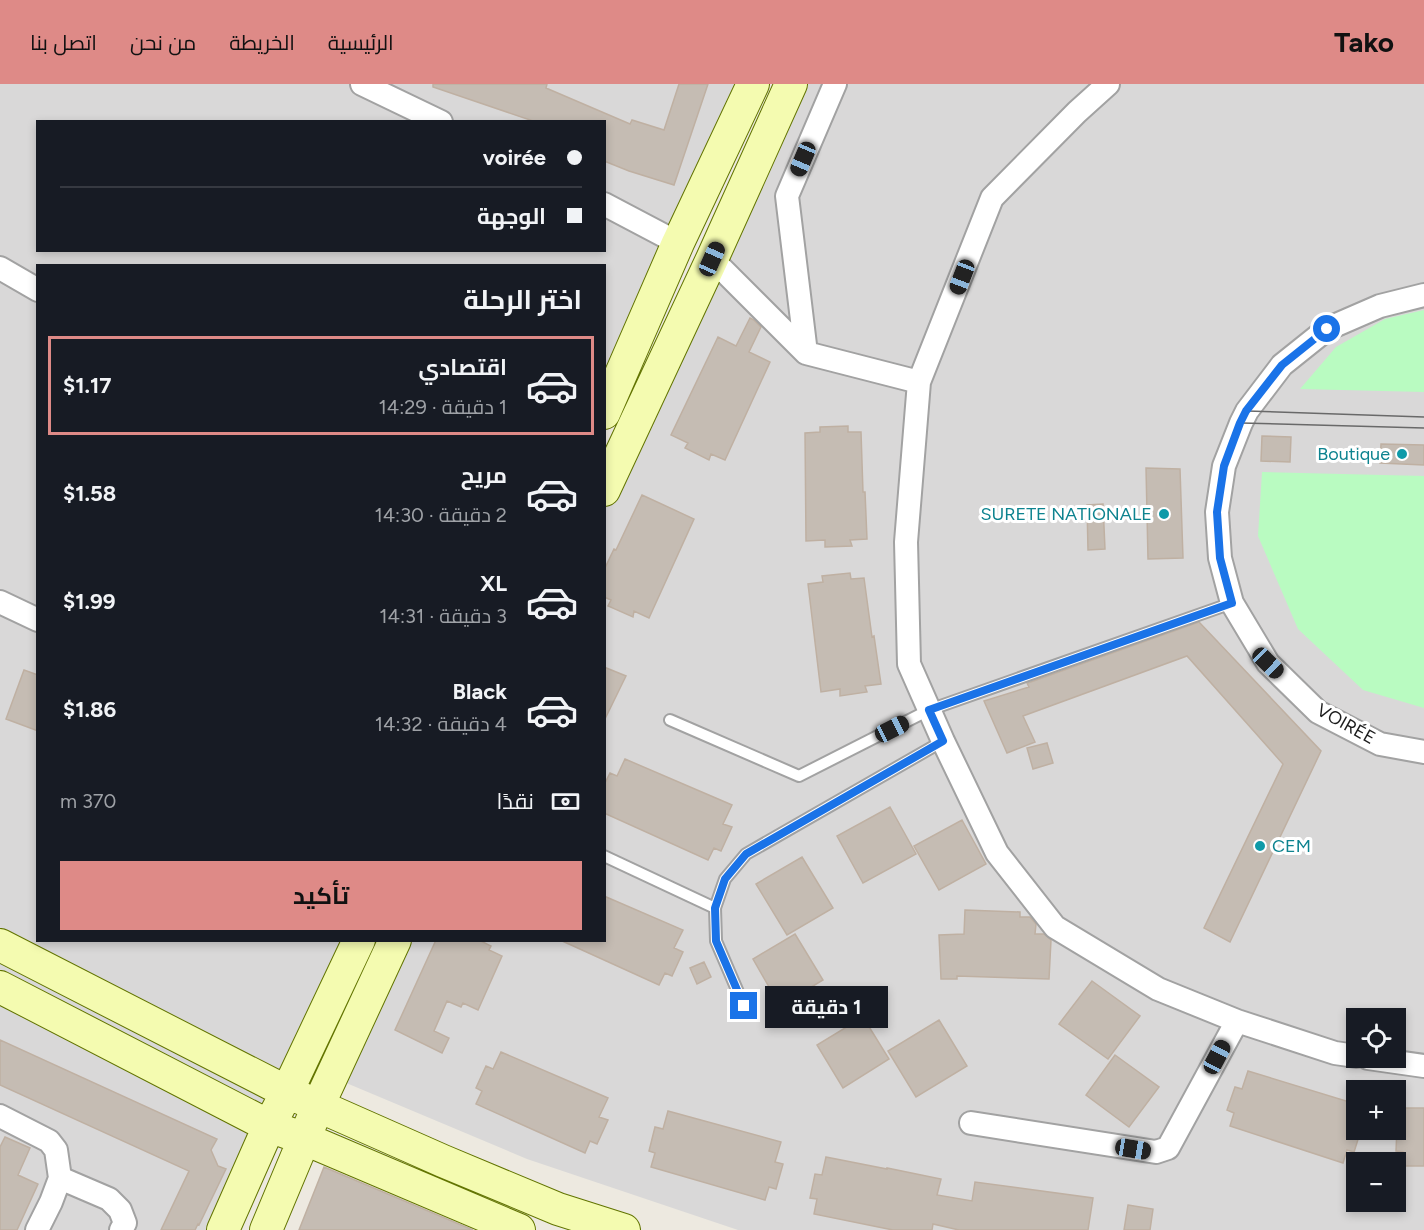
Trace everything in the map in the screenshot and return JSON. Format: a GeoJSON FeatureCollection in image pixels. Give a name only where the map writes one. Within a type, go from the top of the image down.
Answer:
{"type":"FeatureCollection","features":[{"type":"Feature","properties":{"kind":"main road"},"geometry":{"type":"LineString","coordinates":[[606,408],[678,243],[753,84]]}},
{"type":"Feature","properties":{"kind":"main road"},"geometry":{"type":"LineString","coordinates":[[606,486],[712,259],[790,84]]}},
{"type":"Feature","properties":{"kind":"main road"},"geometry":{"type":"LineString","coordinates":[[223,1230],[269,1126],[358,942]]}},
{"type":"Feature","properties":{"kind":"main road"},"geometry":{"type":"LineString","coordinates":[[266,1230],[318,1106],[394,942]]}},
{"type":"Feature","properties":{"kind":"main road"},"geometry":{"type":"LineString","coordinates":[[0,945],[287,1092],[558,1209],[624,1230]]}},
{"type":"Feature","properties":{"kind":"main road"},"geometry":{"type":"LineString","coordinates":[[0,987],[269,1126],[305,1139],[519,1230]]}},
{"type":"Feature","properties":{"kind":"street"},"geometry":{"type":"LineString","coordinates":[[362,84],[437,120]]}},
{"type":"Feature","properties":{"kind":"street"},"geometry":{"type":"LineString","coordinates":[[806,353],[787,196],[835,84]]}},
{"type":"Feature","properties":{"kind":"street"},"geometry":{"type":"LineString","coordinates":[[1108,84],[992,198],[919,382],[906,542],[909,664],[997,853],[1055,927],[1158,989],[1237,1021],[1346,1055]]}},
{"type":"Feature","properties":{"kind":"street"},"geometry":{"type":"LineString","coordinates":[[606,205],[678,243]]}},
{"type":"Feature","properties":{"kind":"street"},"geometry":{"type":"LineString","coordinates":[[712,259],[806,353],[919,382]]}},
{"type":"Feature","properties":{"kind":"street"},"geometry":{"type":"LineString","coordinates":[[0,268],[36,289]]}},
{"type":"Feature","properties":{"kind":"street","name":"VOIRÉE"},"geometry":{"type":"LineString","coordinates":[[1424,295],[1380,306],[1327,329],[1282,365],[1246,411],[1240,423],[1224,466],[1217,512],[1220,558],[1232,603],[1268,663],[1318,712],[1380,744],[1424,752]]}},
{"type":"Feature","properties":{"kind":"street"},"geometry":{"type":"LineString","coordinates":[[0,602],[36,619]]}},
{"type":"Feature","properties":{"kind":"street"},"geometry":{"type":"LineString","coordinates":[[970,1123],[1156,1152],[1168,1148],[1237,1021]]}},
{"type":"Feature","properties":{"kind":"street"},"geometry":{"type":"LineString","coordinates":[[1406,1063],[1424,1066]]}},
{"type":"Feature","properties":{"kind":"street"},"geometry":{"type":"LineString","coordinates":[[0,1116],[49,1141],[56,1150],[60,1178],[37,1230]]}},
{"type":"Feature","properties":{"kind":"street"},"geometry":{"type":"LineString","coordinates":[[60,1178],[109,1199],[120,1210],[124,1223],[122,1230]]}},
{"type":"Feature","properties":{"kind":"lane"},"geometry":{"type":"LineString","coordinates":[[670,720],[799,776],[929,710],[1232,603]]}},
{"type":"Feature","properties":{"kind":"lane"},"geometry":{"type":"LineString","coordinates":[[744,1006],[716,941],[715,908],[725,879],[746,854],[943,741]]}},
{"type":"Feature","properties":{"kind":"lane"},"geometry":{"type":"LineString","coordinates":[[606,857],[715,908]]}},
{"type":"Feature","properties":{"kind":"shaded area"},"geometry":{"type":"Polygon","coordinates":[[[0,84],[759,84],[606,420],[606,264],[36,264],[36,942],[367,942],[233,1230],[0,1230],[0,84]]]}},
{"type":"Feature","properties":{"kind":"shaded area"},"geometry":{"type":"Polygon","coordinates":[[[786,84],[1424,84],[1424,1230],[738,1230],[527,1159],[332,1077],[394,942],[606,942],[606,478],[786,84]]]}},
{"type":"Feature","properties":{"kind":"green space"},"geometry":{"type":"Polygon","coordinates":[[[1424,310],[1424,392],[1300,389],[1336,347],[1385,319],[1424,310]]]}},
{"type":"Feature","properties":{"kind":"green space"},"geometry":{"type":"Polygon","coordinates":[[[1262,472],[1424,476],[1424,708],[1363,690],[1298,629],[1258,536],[1262,472]]]}},
{"type":"Feature","properties":{"kind":"building"},"geometry":{"type":"Polygon","coordinates":[[[433,84],[547,84],[546,88],[630,124],[632,120],[664,130],[679,84],[708,84],[674,185],[606,162],[606,120],[530,120],[433,87],[433,84]]]}},
{"type":"Feature","properties":{"kind":"building"},"geometry":{"type":"Polygon","coordinates":[[[750,318],[761,327],[749,352],[770,362],[725,460],[711,454],[709,460],[685,448],[688,443],[671,435],[718,337],[736,346],[750,318]]]}},
{"type":"Feature","properties":{"kind":"building"},"geometry":{"type":"Polygon","coordinates":[[[848,426],[848,432],[861,432],[867,539],[850,540],[852,546],[825,547],[825,540],[806,541],[805,433],[820,432],[820,427],[848,426]]]}},
{"type":"Feature","properties":{"kind":"building"},"geometry":{"type":"Polygon","coordinates":[[[1262,436],[1291,437],[1290,462],[1261,461],[1262,436]]]}},
{"type":"Feature","properties":{"kind":"building","name":"Boutique"},"geometry":{"type":"Polygon","coordinates":[[[1381,444],[1424,445],[1424,465],[1380,463],[1381,444]]]}},
{"type":"Feature","properties":{"kind":"building","name":"SURETE NATIONALE"},"geometry":{"type":"Polygon","coordinates":[[[1146,468],[1180,469],[1183,558],[1148,559],[1146,468]]]}},
{"type":"Feature","properties":{"kind":"building"},"geometry":{"type":"Polygon","coordinates":[[[642,495],[694,519],[649,618],[634,611],[633,617],[608,606],[611,600],[606,598],[606,566],[614,549],[616,550],[642,495]]]}},
{"type":"Feature","properties":{"kind":"building"},"geometry":{"type":"Polygon","coordinates":[[[1103,504],[1105,549],[1088,550],[1087,505],[1103,504]]]}},
{"type":"Feature","properties":{"kind":"building"},"geometry":{"type":"Polygon","coordinates":[[[850,573],[851,579],[864,578],[881,684],[865,686],[867,692],[840,696],[840,689],[821,692],[808,584],[823,582],[822,576],[850,573]]]}},
{"type":"Feature","properties":{"kind":"building","name":"CEM"},"geometry":{"type":"Polygon","coordinates":[[[1199,622],[1321,751],[1230,942],[1204,928],[1283,764],[1187,656],[1023,716],[1035,742],[1007,753],[984,701],[1029,687],[1027,683],[1199,622]]]}},
{"type":"Feature","properties":{"kind":"building"},"geometry":{"type":"Polygon","coordinates":[[[606,668],[626,676],[606,717],[606,668]]]}},
{"type":"Feature","properties":{"kind":"building"},"geometry":{"type":"Polygon","coordinates":[[[24,670],[36,674],[36,730],[6,719],[24,670]]]}},
{"type":"Feature","properties":{"kind":"building"},"geometry":{"type":"Polygon","coordinates":[[[1047,743],[1053,763],[1033,769],[1027,748],[1047,743]]]}},
{"type":"Feature","properties":{"kind":"building"},"geometry":{"type":"Polygon","coordinates":[[[625,759],[732,805],[723,824],[732,827],[721,851],[714,848],[708,860],[606,814],[606,781],[610,773],[617,776],[625,759]]]}},
{"type":"Feature","properties":{"kind":"building"},"geometry":{"type":"Polygon","coordinates":[[[890,807],[916,854],[863,883],[837,836],[890,807]]]}},
{"type":"Feature","properties":{"kind":"building"},"geometry":{"type":"Polygon","coordinates":[[[962,820],[986,864],[939,890],[914,846],[962,820]]]}},
{"type":"Feature","properties":{"kind":"building"},"geometry":{"type":"Polygon","coordinates":[[[802,857],[833,908],[787,935],[756,884],[802,857]]]}},
{"type":"Feature","properties":{"kind":"building"},"geometry":{"type":"Polygon","coordinates":[[[606,897],[683,930],[674,948],[683,952],[672,976],[665,973],[659,985],[564,942],[606,942],[606,897]]]}},
{"type":"Feature","properties":{"kind":"building"},"geometry":{"type":"Polygon","coordinates":[[[965,910],[1020,912],[1020,917],[1030,917],[1036,924],[1035,934],[1044,934],[1051,940],[1049,979],[957,976],[957,979],[941,979],[939,935],[964,934],[965,910]]]}},
{"type":"Feature","properties":{"kind":"building"},"geometry":{"type":"Polygon","coordinates":[[[795,934],[823,980],[780,1006],[753,959],[795,934]]]}},
{"type":"Feature","properties":{"kind":"building"},"geometry":{"type":"Polygon","coordinates":[[[435,942],[483,942],[491,946],[489,950],[502,956],[478,1010],[463,1003],[461,1007],[447,1001],[434,1031],[449,1038],[442,1053],[395,1030],[435,942]]]}},
{"type":"Feature","properties":{"kind":"building"},"geometry":{"type":"Polygon","coordinates":[[[704,962],[711,977],[697,984],[690,968],[704,962]]]}},
{"type":"Feature","properties":{"kind":"building"},"geometry":{"type":"Polygon","coordinates":[[[1092,981],[1140,1016],[1108,1059],[1059,1024],[1092,981]]]}},
{"type":"Feature","properties":{"kind":"building"},"geometry":{"type":"Polygon","coordinates":[[[863,1017],[889,1059],[843,1088],[817,1045],[863,1017]]]}},
{"type":"Feature","properties":{"kind":"building"},"geometry":{"type":"Polygon","coordinates":[[[939,1020],[967,1066],[916,1097],[888,1051],[939,1020]]]}},
{"type":"Feature","properties":{"kind":"building"},"geometry":{"type":"Polygon","coordinates":[[[0,1040],[217,1139],[211,1150],[218,1166],[226,1169],[195,1230],[161,1230],[189,1171],[0,1085],[0,1040]]]}},
{"type":"Feature","properties":{"kind":"building"},"geometry":{"type":"Polygon","coordinates":[[[501,1052],[608,1098],[599,1117],[608,1120],[597,1144],[590,1141],[585,1153],[476,1104],[482,1091],[476,1088],[486,1066],[493,1069],[501,1052]]]}},
{"type":"Feature","properties":{"kind":"building"},"geometry":{"type":"Polygon","coordinates":[[[1115,1055],[1159,1087],[1129,1127],[1086,1095],[1115,1055]]]}},
{"type":"Feature","properties":{"kind":"building"},"geometry":{"type":"Polygon","coordinates":[[[1248,1071],[1346,1101],[1346,1140],[1358,1140],[1354,1152],[1347,1150],[1343,1163],[1230,1126],[1234,1113],[1227,1110],[1235,1087],[1242,1089],[1248,1071]]]}},
{"type":"Feature","properties":{"kind":"building"},"geometry":{"type":"Polygon","coordinates":[[[1406,1108],[1424,1108],[1424,1166],[1406,1166],[1406,1152],[1396,1151],[1396,1140],[1406,1140],[1406,1108]]]}},
{"type":"Feature","properties":{"kind":"building"},"geometry":{"type":"Polygon","coordinates":[[[668,1111],[781,1142],[775,1162],[783,1164],[776,1189],[769,1187],[765,1200],[651,1167],[655,1153],[649,1151],[655,1127],[663,1129],[668,1111]]]}},
{"type":"Feature","properties":{"kind":"building"},"geometry":{"type":"Polygon","coordinates":[[[5,1137],[30,1148],[18,1175],[38,1184],[17,1230],[0,1230],[0,1147],[5,1137]]]}},
{"type":"Feature","properties":{"kind":"building"},"geometry":{"type":"Polygon","coordinates":[[[826,1157],[941,1179],[937,1195],[972,1201],[975,1182],[1093,1198],[1088,1230],[959,1230],[933,1224],[932,1230],[893,1230],[814,1214],[817,1199],[810,1198],[815,1174],[822,1175],[826,1157]]]}},
{"type":"Feature","properties":{"kind":"building"},"geometry":{"type":"Polygon","coordinates":[[[324,1167],[473,1230],[299,1230],[324,1167]]]}},
{"type":"Feature","properties":{"kind":"building"},"geometry":{"type":"Polygon","coordinates":[[[1128,1205],[1153,1209],[1150,1230],[1124,1230],[1128,1205]]]}},
{"type":"Feature","properties":{"kind":"tram line"},"geometry":{"type":"LineString","coordinates":[[1247,411],[1424,417]]}},
{"type":"Feature","properties":{"kind":"tram line"},"geometry":{"type":"LineString","coordinates":[[1241,423],[1424,428]]}},
{"type":"Feature","properties":{"kind":"place","name":"Boutique"},"geometry":{"type":"Point","coordinates":[1402,454]}},
{"type":"Feature","properties":{"kind":"place","name":"SURETE NATIONALE"},"geometry":{"type":"Point","coordinates":[1164,514]}},
{"type":"Feature","properties":{"kind":"place","name":"CEM"},"geometry":{"type":"Point","coordinates":[1260,846]}},
{"type":"Feature","properties":{"kind":"route"},"geometry":{"type":"LineString","coordinates":[[744,1006],[716,941],[715,908],[725,879],[746,854],[943,741],[929,710],[1232,603],[1220,558],[1217,512],[1224,466],[1246,411],[1282,365],[1327,329]]}}]}
